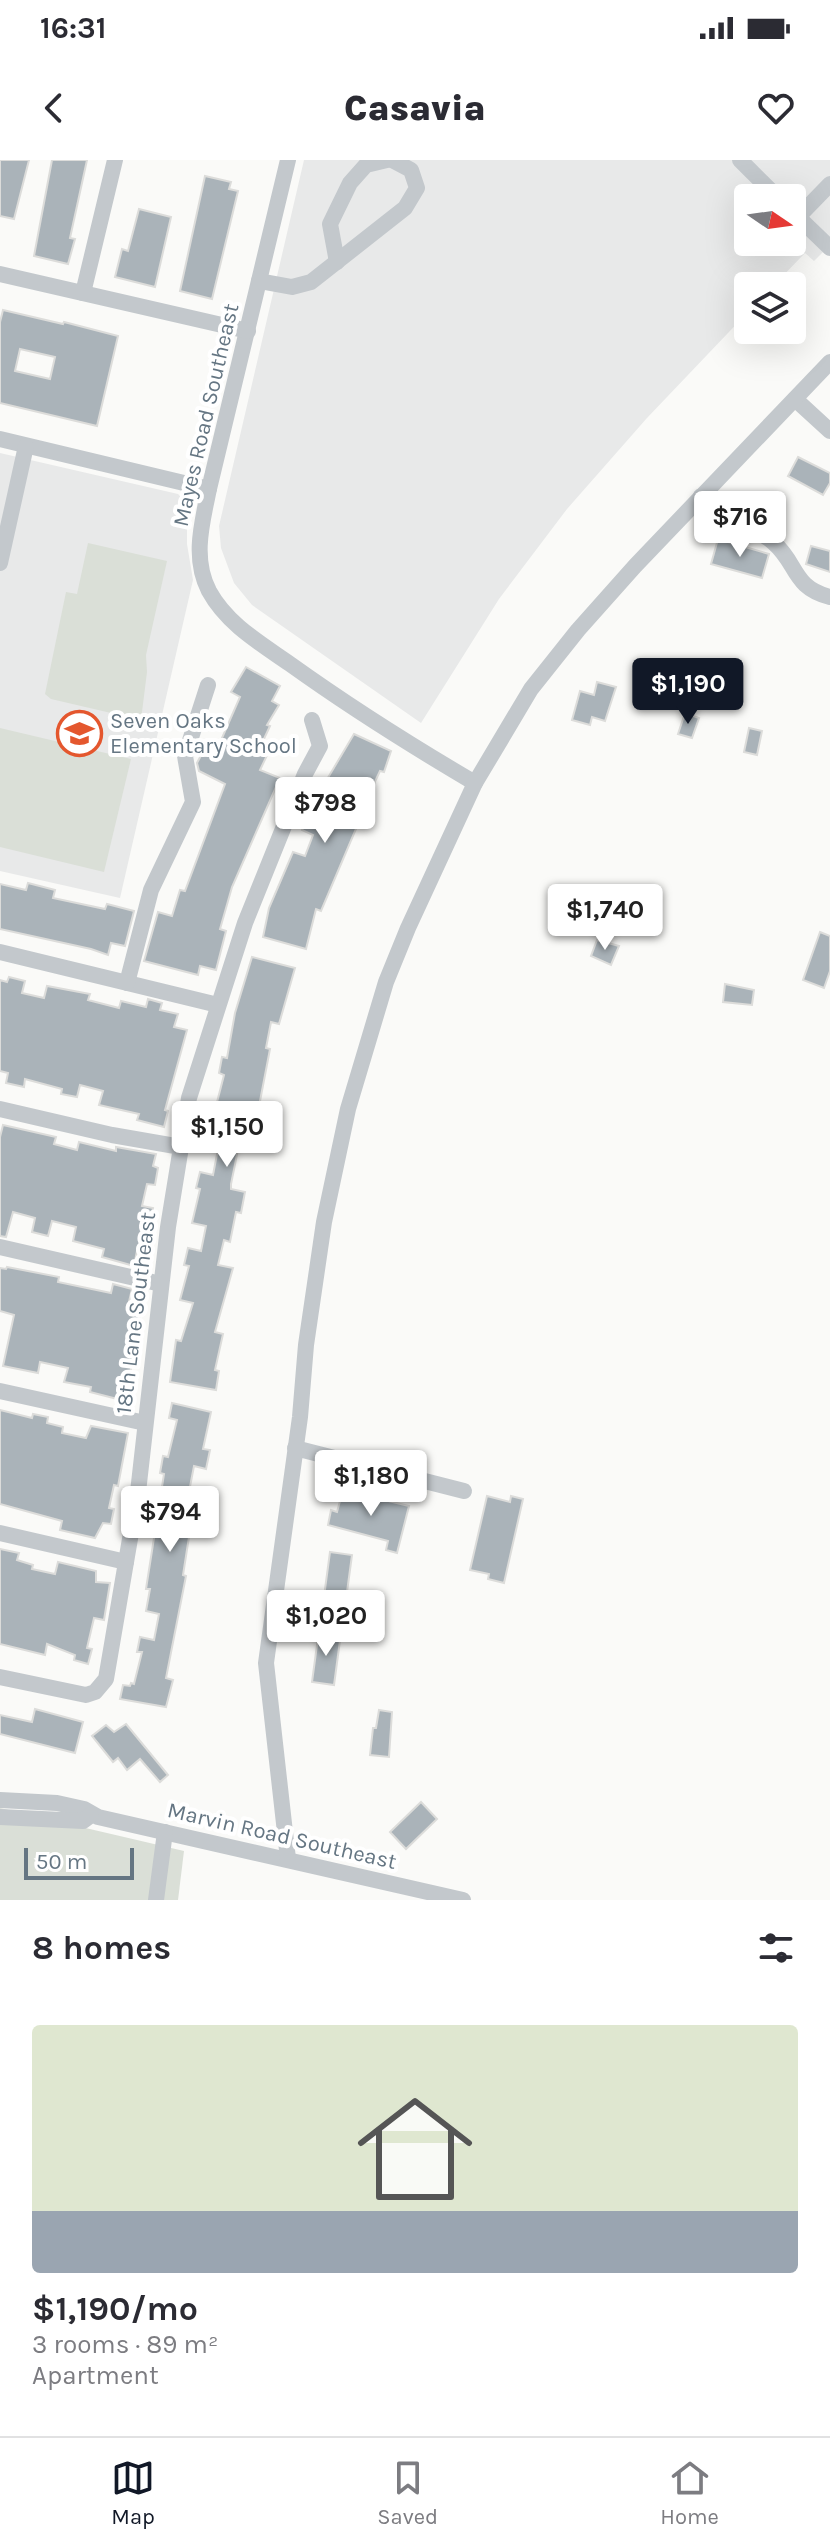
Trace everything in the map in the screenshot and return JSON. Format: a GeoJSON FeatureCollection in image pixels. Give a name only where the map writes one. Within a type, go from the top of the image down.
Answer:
{"type":"FeatureCollection","features":[{"type":"Feature","properties":{"kind":"street"},"geometry":{"type":"LineString","coordinates":[[83,293],[115,160]]}},
{"type":"Feature","properties":{"kind":"street","name":"Mayes Road Southeast"},"geometry":{"type":"LineString","coordinates":[[288,160],[199,535],[200,565],[208,589],[223,612],[239,628],[333,695],[475,783]]}},
{"type":"Feature","properties":{"kind":"street"},"geometry":{"type":"LineString","coordinates":[[259,281],[292,287],[311,282],[337,262],[405,208],[417,188],[411,170],[390,160],[366,165],[350,183],[330,224],[337,262]]}},
{"type":"Feature","properties":{"kind":"street"},"geometry":{"type":"LineString","coordinates":[[740,160],[764,184]]}},
{"type":"Feature","properties":{"kind":"street"},"geometry":{"type":"LineString","coordinates":[[806,205],[830,184]]}},
{"type":"Feature","properties":{"kind":"street"},"geometry":{"type":"LineString","coordinates":[[806,225],[830,248]]}},
{"type":"Feature","properties":{"kind":"street"},"geometry":{"type":"LineString","coordinates":[[0,274],[248,331]]}},
{"type":"Feature","properties":{"kind":"street"},"geometry":{"type":"LineString","coordinates":[[288,1859],[266,1663],[324,1222],[352,1094],[386,982],[475,783],[531,689],[587,619],[830,362]]}},
{"type":"Feature","properties":{"kind":"street"},"geometry":{"type":"LineString","coordinates":[[795,399],[830,431]]}},
{"type":"Feature","properties":{"kind":"street"},"geometry":{"type":"LineString","coordinates":[[0,439],[209,489]]}},
{"type":"Feature","properties":{"kind":"street"},"geometry":{"type":"LineString","coordinates":[[0,563],[26,446]]}},
{"type":"Feature","properties":{"kind":"street"},"geometry":{"type":"LineString","coordinates":[[701,496],[777,545],[800,581],[817,594],[830,597]]}},
{"type":"Feature","properties":{"kind":"street"},"geometry":{"type":"LineString","coordinates":[[127,983],[151,890],[193,802],[185,756],[208,685]]}},
{"type":"Feature","properties":{"kind":"street","name":"18th Lane Southeast"},"geometry":{"type":"LineString","coordinates":[[0,1677],[86,1695],[95,1692],[106,1679],[126,1562],[161,1284],[189,1098],[245,923],[305,774],[320,746],[312,720]]}},
{"type":"Feature","properties":{"kind":"street"},"geometry":{"type":"LineString","coordinates":[[0,952],[218,1005]]}},
{"type":"Feature","properties":{"kind":"street"},"geometry":{"type":"LineString","coordinates":[[0,1109],[181,1147]]}},
{"type":"Feature","properties":{"kind":"street"},"geometry":{"type":"LineString","coordinates":[[0,1247],[161,1284]]}},
{"type":"Feature","properties":{"kind":"street"},"geometry":{"type":"LineString","coordinates":[[0,1391],[145,1423]]}},
{"type":"Feature","properties":{"kind":"street"},"geometry":{"type":"LineString","coordinates":[[295,1448],[464,1491]]}},
{"type":"Feature","properties":{"kind":"street"},"geometry":{"type":"LineString","coordinates":[[0,1533],[126,1562]]}},
{"type":"Feature","properties":{"kind":"street","name":"Marvin Road Southeast"},"geometry":{"type":"LineString","coordinates":[[0,1800],[57,1803],[84,1809],[91,1815],[463,1900]]}},
{"type":"Feature","properties":{"kind":"street","name":"Marvin Road Southeast"},"geometry":{"type":"LineString","coordinates":[[0,1817],[83,1821],[91,1815]]}},
{"type":"Feature","properties":{"kind":"street"},"geometry":{"type":"LineString","coordinates":[[156,1900],[165,1832]]}},
{"type":"Feature","properties":{"kind":"shaded area"},"geometry":{"type":"Polygon","coordinates":[[[304,160],[830,160],[830,245],[814,261],[806,254],[806,184],[734,184],[734,256],[802,256],[787,272],[734,272],[734,327],[647,418],[567,509],[499,599],[421,723],[252,605],[234,583],[221,548],[219,526],[304,160]]]}},
{"type":"Feature","properties":{"kind":"shaded area","name":"Seven Oaks Elementary School"},"geometry":{"type":"Polygon","coordinates":[[[0,453],[178,494],[187,503],[187,544],[193,580],[120,898],[0,871],[0,453]]]}},
{"type":"Feature","properties":{"kind":"shaded area"},"geometry":{"type":"Polygon","coordinates":[[[88,543],[167,561],[146,655],[141,720],[51,699],[45,694],[66,592],[77,594],[88,543]]]}},
{"type":"Feature","properties":{"kind":"shaded area"},"geometry":{"type":"Polygon","coordinates":[[[0,728],[131,759],[104,872],[0,847],[0,728]]]}},
{"type":"Feature","properties":{"kind":"shaded area"},"geometry":{"type":"Polygon","coordinates":[[[0,1808],[184,1851],[178,1900],[0,1900],[0,1808]]]}},
{"type":"Feature","properties":{"kind":"building"},"geometry":{"type":"Polygon","coordinates":[[[0,160],[29,160],[14,219],[0,216],[0,160]]]}},
{"type":"Feature","properties":{"kind":"building"},"geometry":{"type":"Polygon","coordinates":[[[52,160],[87,160],[70,238],[75,239],[68,264],[34,256],[52,160]]]}},
{"type":"Feature","properties":{"kind":"building"},"geometry":{"type":"Polygon","coordinates":[[[205,176],[231,182],[229,189],[238,191],[212,299],[180,291],[205,176]]]}},
{"type":"Feature","properties":{"kind":"building"},"geometry":{"type":"Polygon","coordinates":[[[139,209],[171,217],[155,287],[115,277],[122,249],[128,251],[139,209]]]}},
{"type":"Feature","properties":{"kind":"building"},"geometry":{"type":"Polygon","coordinates":[[[3,310],[118,336],[97,426],[0,403],[0,322],[3,310]],[[20,349],[15,371],[50,379],[55,357],[20,349]]]}},
{"type":"Feature","properties":{"kind":"building"},"geometry":{"type":"Polygon","coordinates":[[[798,457],[830,473],[830,483],[823,495],[788,476],[798,457]]]}},
{"type":"Feature","properties":{"kind":"building"},"geometry":{"type":"Polygon","coordinates":[[[718,539],[769,554],[762,578],[711,564],[718,539]]]}},
{"type":"Feature","properties":{"kind":"building"},"geometry":{"type":"Polygon","coordinates":[[[811,546],[830,551],[830,572],[806,564],[811,546]]]}},
{"type":"Feature","properties":{"kind":"building"},"geometry":{"type":"Polygon","coordinates":[[[246,667],[280,686],[272,701],[279,705],[267,725],[270,726],[262,743],[271,747],[260,770],[280,778],[232,887],[220,929],[226,931],[216,970],[200,966],[198,975],[144,961],[158,912],[172,916],[180,890],[185,891],[225,784],[199,771],[197,763],[205,748],[215,754],[240,697],[231,692],[246,667]]]}},
{"type":"Feature","properties":{"kind":"building"},"geometry":{"type":"Polygon","coordinates":[[[597,682],[616,687],[605,721],[592,717],[590,725],[572,720],[580,691],[594,695],[597,682]]]}},
{"type":"Feature","properties":{"kind":"building"},"geometry":{"type":"Polygon","coordinates":[[[685,713],[699,718],[692,738],[678,734],[685,713]]]}},
{"type":"Feature","properties":{"kind":"building"},"geometry":{"type":"Polygon","coordinates":[[[749,728],[762,731],[757,755],[744,752],[749,728]]]}},
{"type":"Feature","properties":{"kind":"building"},"geometry":{"type":"Polygon","coordinates":[[[354,734],[391,751],[384,772],[380,771],[364,805],[369,807],[364,819],[361,817],[321,911],[316,909],[306,949],[263,937],[269,908],[293,852],[305,856],[313,835],[302,830],[308,816],[314,819],[320,805],[330,809],[340,788],[326,781],[354,734]]]}},
{"type":"Feature","properties":{"kind":"building"},"geometry":{"type":"Polygon","coordinates":[[[28,883],[55,890],[53,898],[105,909],[107,904],[134,911],[125,946],[111,943],[108,955],[0,929],[0,884],[26,890],[28,883]]]}},
{"type":"Feature","properties":{"kind":"building"},"geometry":{"type":"Polygon","coordinates":[[[820,932],[830,936],[830,971],[824,988],[803,980],[820,932]]]}},
{"type":"Feature","properties":{"kind":"building"},"geometry":{"type":"Polygon","coordinates":[[[597,940],[619,946],[611,965],[591,956],[597,940]]]}},
{"type":"Feature","properties":{"kind":"building"},"geometry":{"type":"Polygon","coordinates":[[[252,957],[295,968],[279,1024],[271,1022],[266,1048],[270,1049],[256,1122],[244,1120],[231,1184],[231,1189],[245,1192],[241,1213],[236,1212],[230,1242],[224,1240],[218,1265],[233,1268],[215,1332],[223,1334],[215,1370],[219,1371],[216,1390],[170,1382],[176,1340],[181,1341],[193,1303],[180,1300],[189,1266],[184,1265],[188,1248],[201,1251],[206,1226],[192,1223],[200,1189],[196,1188],[200,1172],[213,1175],[218,1149],[204,1146],[212,1106],[216,1106],[224,1075],[219,1073],[222,1057],[227,1058],[235,1013],[252,957]]]}},
{"type":"Feature","properties":{"kind":"building"},"geometry":{"type":"Polygon","coordinates":[[[9,977],[25,981],[22,993],[44,998],[47,986],[90,994],[88,1000],[119,1008],[121,1001],[146,1007],[148,999],[162,1003],[160,1010],[178,1014],[174,1027],[187,1030],[165,1110],[168,1111],[164,1127],[137,1120],[139,1114],[99,1105],[103,1091],[80,1085],[77,1097],[61,1094],[62,1089],[25,1079],[24,1087],[6,1083],[8,1073],[0,1071],[0,980],[7,982],[9,977]]]}},
{"type":"Feature","properties":{"kind":"building"},"geometry":{"type":"Polygon","coordinates":[[[725,984],[754,990],[752,1005],[723,1002],[725,984]]]}},
{"type":"Feature","properties":{"kind":"building"},"geometry":{"type":"Polygon","coordinates":[[[3,1125],[56,1137],[54,1144],[77,1150],[79,1142],[116,1151],[116,1147],[156,1154],[153,1166],[158,1168],[155,1185],[147,1184],[142,1206],[153,1208],[149,1233],[146,1248],[138,1246],[134,1266],[102,1257],[104,1249],[73,1241],[76,1227],[52,1221],[48,1236],[32,1232],[35,1218],[13,1212],[6,1237],[0,1236],[0,1137],[3,1125]]]}},
{"type":"Feature","properties":{"kind":"building"},"geometry":{"type":"Polygon","coordinates":[[[0,1268],[59,1277],[58,1282],[111,1293],[113,1284],[132,1289],[128,1306],[142,1309],[130,1346],[136,1348],[126,1389],[132,1391],[129,1402],[90,1392],[91,1387],[64,1382],[68,1368],[40,1362],[38,1373],[3,1366],[14,1315],[0,1311],[0,1268]]]}},
{"type":"Feature","properties":{"kind":"building"},"geometry":{"type":"Polygon","coordinates":[[[172,1403],[211,1412],[203,1449],[210,1450],[206,1469],[194,1466],[188,1497],[195,1499],[183,1575],[186,1576],[166,1678],[173,1680],[166,1707],[120,1699],[123,1685],[134,1684],[142,1652],[137,1652],[140,1637],[154,1640],[159,1614],[146,1611],[150,1589],[146,1589],[164,1474],[160,1473],[163,1456],[168,1457],[177,1420],[169,1418],[172,1403]]]}},
{"type":"Feature","properties":{"kind":"building"},"geometry":{"type":"Polygon","coordinates":[[[0,1410],[32,1418],[33,1414],[48,1417],[47,1423],[63,1427],[62,1433],[86,1438],[91,1426],[128,1433],[118,1486],[114,1485],[109,1508],[114,1509],[111,1524],[103,1523],[95,1538],[60,1530],[62,1521],[0,1504],[0,1410]]]}},
{"type":"Feature","properties":{"kind":"building"},"geometry":{"type":"Polygon","coordinates":[[[343,1490],[409,1506],[397,1553],[386,1550],[388,1541],[328,1525],[331,1510],[337,1512],[343,1490]]]}},
{"type":"Feature","properties":{"kind":"building"},"geometry":{"type":"Polygon","coordinates":[[[487,1496],[510,1502],[511,1496],[523,1499],[504,1583],[488,1579],[489,1574],[470,1570],[487,1496]]]}},
{"type":"Feature","properties":{"kind":"building"},"geometry":{"type":"Polygon","coordinates":[[[0,1549],[19,1553],[17,1560],[33,1565],[32,1569],[55,1574],[58,1562],[96,1571],[96,1582],[110,1583],[104,1620],[94,1618],[87,1648],[92,1649],[88,1664],[74,1660],[75,1655],[47,1644],[45,1655],[0,1644],[0,1549]]]}},
{"type":"Feature","properties":{"kind":"building"},"geometry":{"type":"Polygon","coordinates":[[[330,1552],[352,1555],[345,1607],[323,1604],[330,1552]]]}},
{"type":"Feature","properties":{"kind":"building"},"geometry":{"type":"Polygon","coordinates":[[[319,1630],[341,1633],[334,1685],[312,1682],[319,1630]]]}},
{"type":"Feature","properties":{"kind":"building"},"geometry":{"type":"Polygon","coordinates":[[[35,1709],[83,1722],[75,1753],[0,1734],[0,1715],[32,1722],[35,1709]]]}},
{"type":"Feature","properties":{"kind":"building"},"geometry":{"type":"Polygon","coordinates":[[[379,1710],[392,1712],[389,1757],[370,1755],[379,1710]]]}},
{"type":"Feature","properties":{"kind":"building"},"geometry":{"type":"Polygon","coordinates":[[[126,1724],[168,1775],[160,1782],[140,1759],[127,1770],[118,1758],[113,1762],[92,1736],[106,1725],[114,1732],[126,1724]]]}},
{"type":"Feature","properties":{"kind":"building"},"geometry":{"type":"Polygon","coordinates":[[[421,1802],[437,1819],[406,1849],[390,1832],[421,1802]]]}},
{"type":"Feature","properties":{"kind":"place","name":"Seven Oaks Elementary School"},"geometry":{"type":"Point","coordinates":[79,734]}}]}
